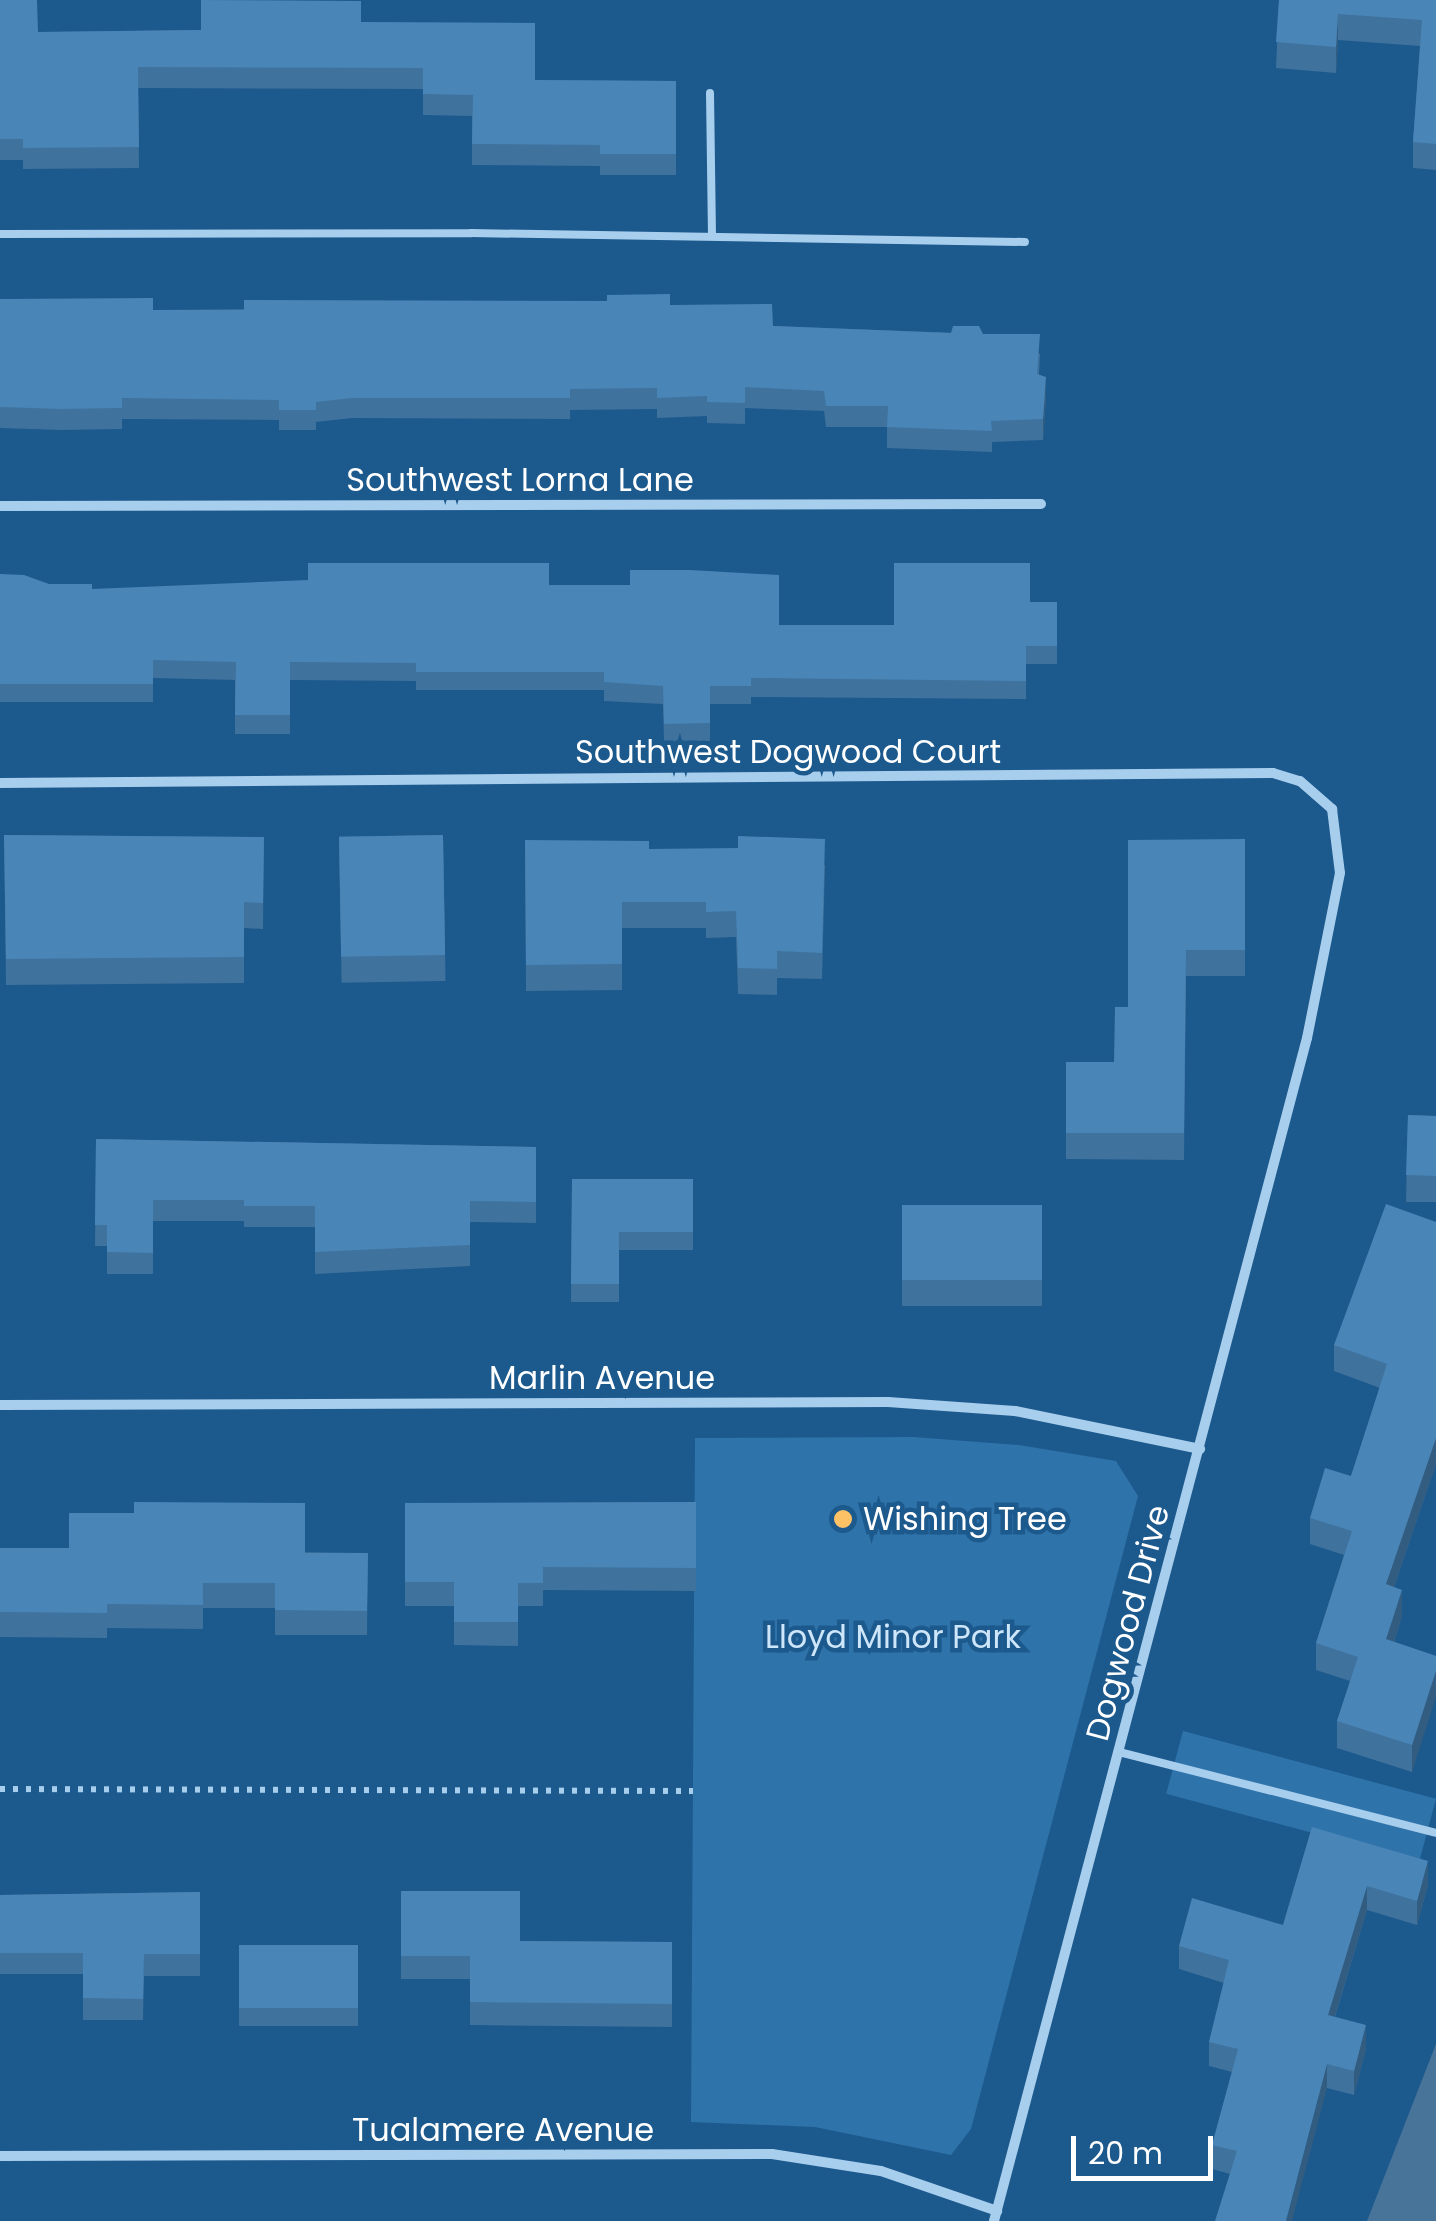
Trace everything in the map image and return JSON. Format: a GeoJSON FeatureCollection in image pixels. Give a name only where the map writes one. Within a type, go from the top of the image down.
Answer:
{"type":"FeatureCollection","features":[{"type":"Feature","properties":{"kind":"street","name":"Southwest Lorna Lane"},"geometry":{"type":"LineString","coordinates":[[0,506],[1041,504]]}},
{"type":"Feature","properties":{"kind":"street","name":"Southwest Dogwood Court"},"geometry":{"type":"LineString","coordinates":[[0,783],[1273,773],[1319,796],[1332,809],[1336,830],[1334,927],[1307,1038]]}},
{"type":"Feature","properties":{"kind":"street","name":"Dogwood Drive"},"geometry":{"type":"LineString","coordinates":[[996,2216],[1307,1038]]}},
{"type":"Feature","properties":{"kind":"street","name":"Marlin Avenue"},"geometry":{"type":"LineString","coordinates":[[0,1405],[888,1402],[1015,1411],[1200,1449]]}},
{"type":"Feature","properties":{"kind":"street","name":"Tualamere Avenue"},"geometry":{"type":"LineString","coordinates":[[0,2156],[772,2154],[881,2171],[996,2216]]}},
{"type":"Feature","properties":{"kind":"lane"},"geometry":{"type":"LineString","coordinates":[[710,93],[712,236]]}},
{"type":"Feature","properties":{"kind":"lane"},"geometry":{"type":"LineString","coordinates":[[0,234],[712,236],[1025,242]]}},
{"type":"Feature","properties":{"kind":"lane"},"geometry":{"type":"LineString","coordinates":[[1120,1752],[1436,1833]]}},
{"type":"Feature","properties":{"kind":"path"},"geometry":{"type":"LineString","coordinates":[[0,1789],[693,1791]]}},
{"type":"Feature","properties":{"kind":"green space","name":"Lloyd Minor Park"},"geometry":{"type":"Polygon","coordinates":[[[913,1437],[1019,1445],[1116,1461],[1138,1496],[971,2129],[951,2155],[815,2127],[691,2122],[695,1438],[913,1437]]]}},
{"type":"Feature","properties":{"kind":"green space"},"geometry":{"type":"Polygon","coordinates":[[[1183,1731],[1436,1799],[1419,1862],[1166,1794],[1183,1731]]]}},
{"type":"Feature","properties":{"kind":"shaded area"},"geometry":{"type":"Polygon","coordinates":[[[1436,2044],[1436,2221],[1367,2221],[1436,2044]]]}},
{"type":"Feature","properties":{"kind":"building"},"geometry":{"type":"Polygon","coordinates":[[[0,0],[37,0],[38,32],[201,30],[201,0],[361,1],[361,22],[535,23],[535,80],[676,81],[676,154],[600,154],[600,145],[472,144],[473,95],[423,94],[423,68],[138,67],[139,147],[23,148],[23,139],[0,139],[0,0]]]}},
{"type":"Feature","properties":{"kind":"building"},"geometry":{"type":"Polygon","coordinates":[[[1279,0],[1436,0],[1436,144],[1413,142],[1422,20],[1338,14],[1336,47],[1276,42],[1279,0]]]}},
{"type":"Feature","properties":{"kind":"building"},"geometry":{"type":"Polygon","coordinates":[[[670,294],[670,305],[772,304],[773,326],[951,333],[953,326],[979,326],[983,334],[1040,334],[1037,374],[1046,377],[1043,419],[991,421],[992,431],[887,427],[888,406],[826,406],[824,391],[745,387],[745,403],[707,402],[707,396],[657,398],[657,388],[570,389],[570,398],[352,398],[316,402],[316,410],[279,410],[279,400],[122,398],[122,408],[0,407],[0,299],[153,298],[153,310],[244,310],[244,300],[607,301],[607,295],[670,294]]]}},
{"type":"Feature","properties":{"kind":"building"},"geometry":{"type":"Polygon","coordinates":[[[308,563],[549,563],[549,585],[630,585],[630,570],[779,575],[779,625],[894,625],[894,563],[1030,563],[1030,602],[1057,602],[1057,646],[1026,646],[1026,681],[751,678],[751,686],[710,686],[710,723],[664,724],[663,686],[604,682],[604,672],[416,672],[416,663],[290,662],[290,715],[235,715],[236,662],[153,660],[153,684],[0,684],[0,574],[24,575],[49,584],[92,584],[92,589],[308,580],[308,563]]]}},
{"type":"Feature","properties":{"kind":"building"},"geometry":{"type":"Polygon","coordinates":[[[4,835],[264,837],[263,903],[244,902],[244,957],[6,959],[4,835]]]}},
{"type":"Feature","properties":{"kind":"building"},"geometry":{"type":"Polygon","coordinates":[[[443,835],[445,955],[341,957],[339,837],[443,835]]]}},
{"type":"Feature","properties":{"kind":"building"},"geometry":{"type":"Polygon","coordinates":[[[738,836],[825,839],[822,953],[777,951],[777,969],[738,968],[736,911],[706,912],[706,902],[622,902],[622,964],[526,965],[525,840],[649,841],[649,849],[738,848],[738,836]]]}},
{"type":"Feature","properties":{"kind":"building"},"geometry":{"type":"Polygon","coordinates":[[[1245,839],[1245,950],[1186,950],[1184,1133],[1066,1133],[1066,1062],[1114,1062],[1115,1007],[1128,1007],[1128,840],[1245,839]]]}},
{"type":"Feature","properties":{"kind":"building"},"geometry":{"type":"Polygon","coordinates":[[[1408,1115],[1436,1116],[1436,1176],[1406,1175],[1408,1115]]]}},
{"type":"Feature","properties":{"kind":"building"},"geometry":{"type":"Polygon","coordinates":[[[96,1139],[536,1147],[536,1202],[470,1201],[470,1245],[315,1252],[315,1206],[244,1206],[244,1200],[153,1200],[153,1253],[107,1252],[107,1225],[95,1225],[96,1139]]]}},
{"type":"Feature","properties":{"kind":"building"},"geometry":{"type":"Polygon","coordinates":[[[572,1179],[693,1179],[693,1232],[619,1232],[619,1284],[571,1284],[572,1179]]]}},
{"type":"Feature","properties":{"kind":"building"},"geometry":{"type":"Polygon","coordinates":[[[1386,1204],[1436,1222],[1436,1438],[1386,1584],[1402,1590],[1386,1639],[1436,1656],[1436,1671],[1412,1745],[1337,1721],[1358,1657],[1316,1643],[1352,1531],[1310,1518],[1325,1468],[1351,1476],[1387,1364],[1334,1345],[1386,1204]]]}},
{"type":"Feature","properties":{"kind":"building"},"geometry":{"type":"Polygon","coordinates":[[[902,1205],[1042,1205],[1042,1280],[902,1280],[902,1205]]]}},
{"type":"Feature","properties":{"kind":"building"},"geometry":{"type":"Polygon","coordinates":[[[134,1502],[305,1503],[305,1553],[368,1553],[367,1611],[275,1610],[275,1583],[203,1583],[203,1605],[107,1604],[107,1613],[0,1612],[0,1548],[69,1548],[69,1513],[134,1513],[134,1502]]]}},
{"type":"Feature","properties":{"kind":"building"},"geometry":{"type":"Polygon","coordinates":[[[696,1502],[696,1568],[543,1567],[543,1583],[518,1583],[518,1622],[454,1622],[454,1582],[405,1582],[405,1503],[696,1502]]]}},
{"type":"Feature","properties":{"kind":"building"},"geometry":{"type":"Polygon","coordinates":[[[1312,1827],[1428,1861],[1417,1901],[1367,1886],[1328,2015],[1366,2025],[1354,2071],[1327,2064],[1286,2221],[1215,2221],[1237,2151],[1212,2145],[1238,2049],[1209,2042],[1229,1960],[1179,1946],[1192,1898],[1283,1925],[1312,1827]]]}},
{"type":"Feature","properties":{"kind":"building"},"geometry":{"type":"Polygon","coordinates":[[[401,1891],[520,1891],[520,1941],[672,1942],[672,2004],[470,2002],[470,1956],[401,1956],[401,1891]]]}},
{"type":"Feature","properties":{"kind":"building"},"geometry":{"type":"Polygon","coordinates":[[[200,1892],[200,1954],[144,1954],[143,1999],[83,1998],[83,1953],[0,1953],[0,1895],[200,1892]]]}},
{"type":"Feature","properties":{"kind":"building"},"geometry":{"type":"Polygon","coordinates":[[[239,1945],[358,1945],[358,2008],[239,2008],[239,1945]]]}},
{"type":"Feature","properties":{"kind":"place","name":"Wishing Tree"},"geometry":{"type":"Point","coordinates":[843,1519]}}]}
